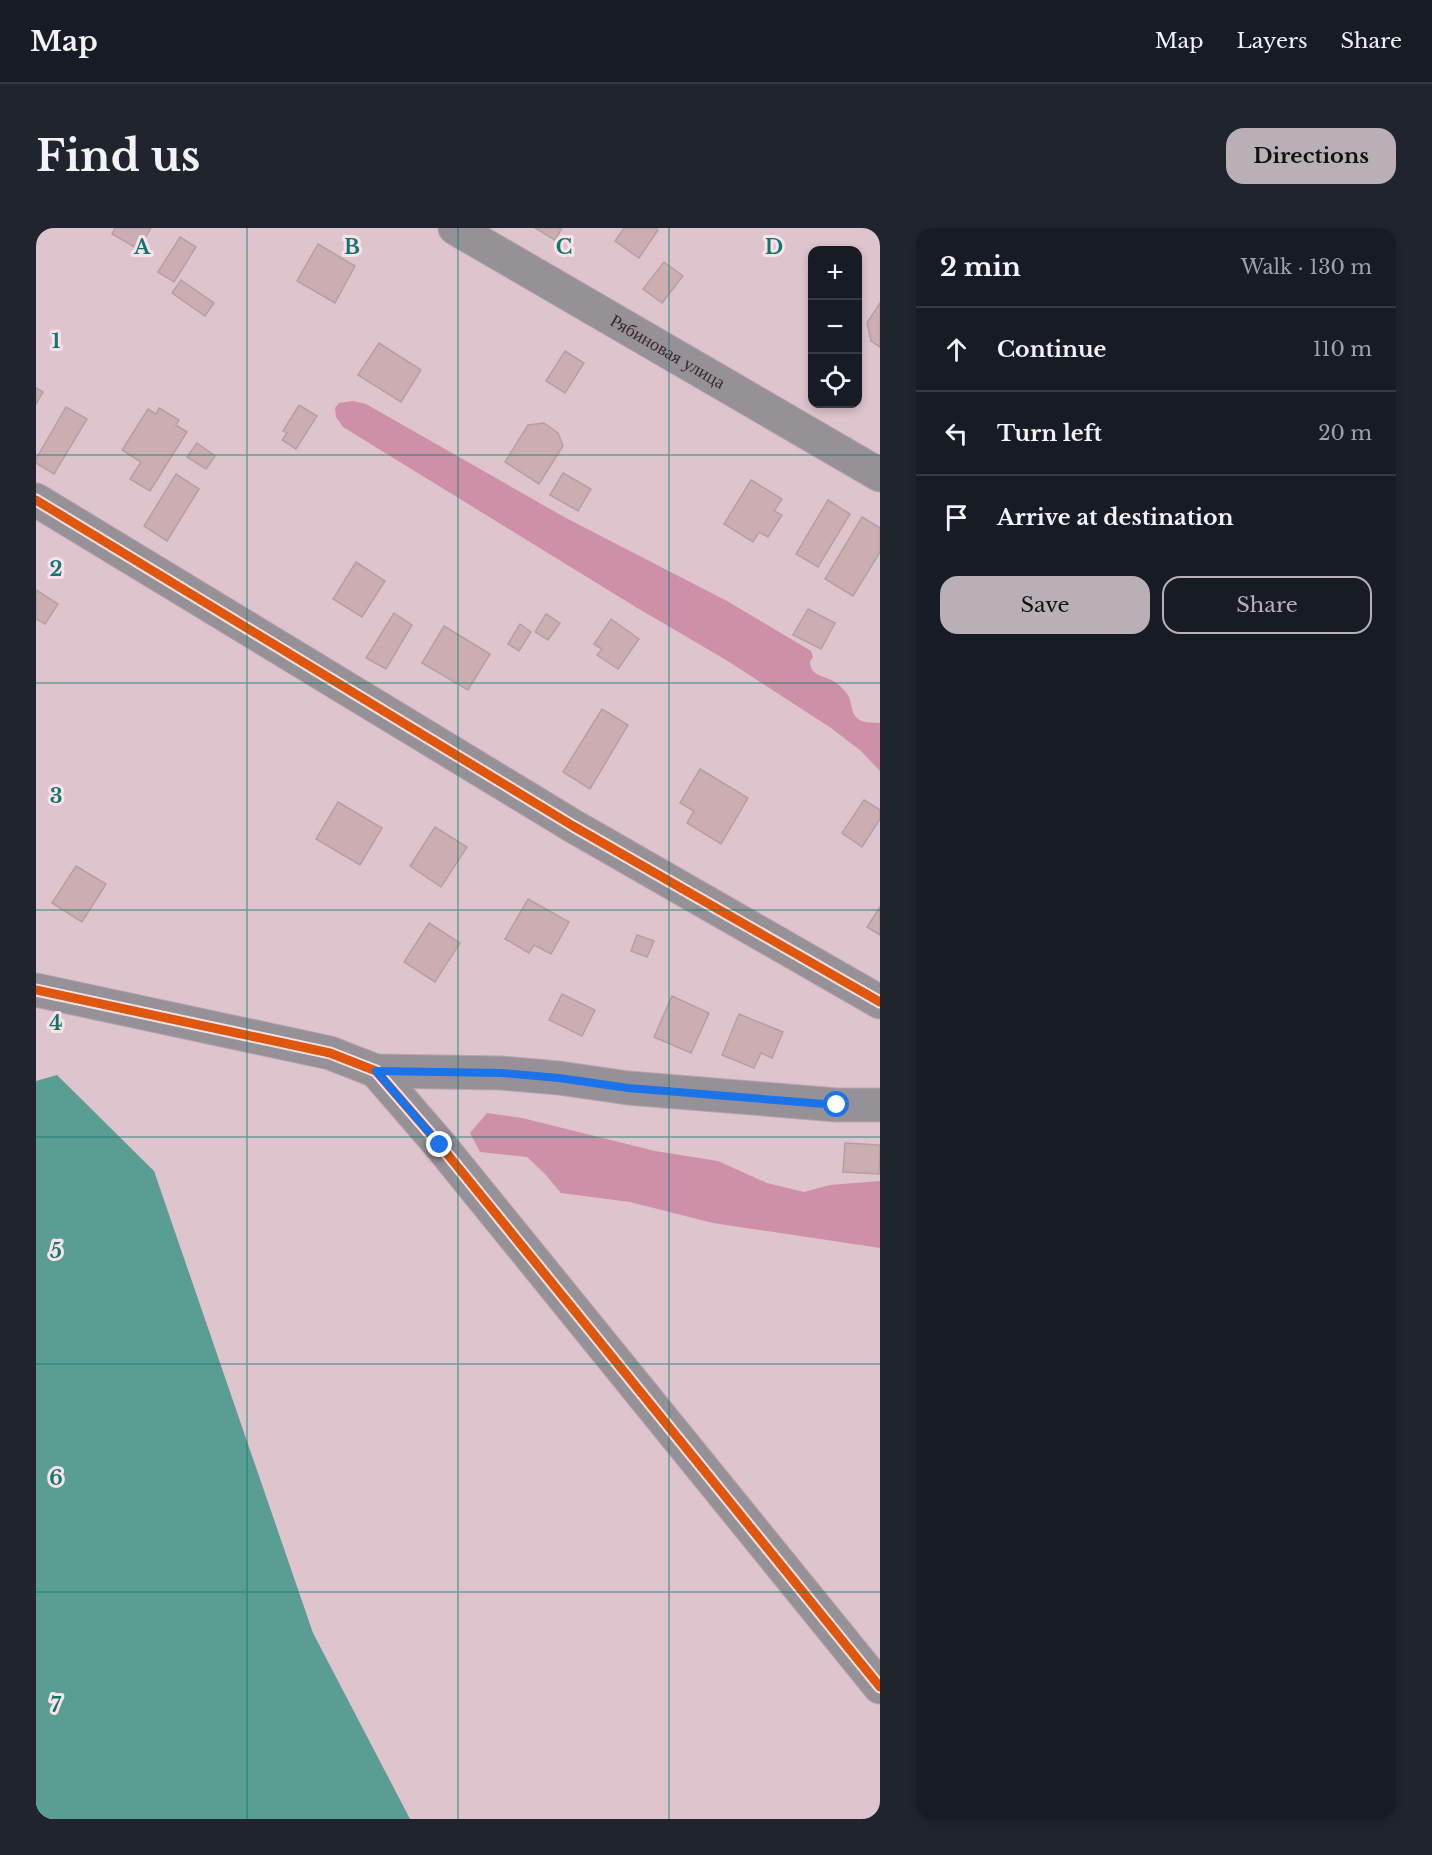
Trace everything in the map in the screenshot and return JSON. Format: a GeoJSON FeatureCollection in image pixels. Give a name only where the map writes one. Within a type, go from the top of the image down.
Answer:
{"type":"FeatureCollection","features":[{"type":"Feature","properties":{"kind":"street","name":"Рябиновая улица"},"geometry":{"type":"LineString","coordinates":[[455,228],[880,475]]}},
{"type":"Feature","properties":{"kind":"street"},"geometry":{"type":"LineString","coordinates":[[36,500],[573,826],[880,1002]]}},
{"type":"Feature","properties":{"kind":"street"},"geometry":{"type":"LineString","coordinates":[[36,990],[330,1053],[376,1071],[501,1073],[559,1078],[628,1088],[837,1105],[880,1105]]}},
{"type":"Feature","properties":{"kind":"street"},"geometry":{"type":"LineString","coordinates":[[376,1071],[455,1163],[880,1687]]}},
{"type":"Feature","properties":{"kind":"shaded area"},"geometry":{"type":"Polygon","coordinates":[[[353,401],[366,404],[566,518],[727,601],[811,651],[813,657],[810,661],[813,671],[835,682],[844,690],[849,697],[855,716],[865,722],[880,723],[880,771],[861,751],[831,728],[726,660],[343,427],[336,417],[335,408],[339,403],[353,401]]]}},
{"type":"Feature","properties":{"kind":"shaded area"},"geometry":{"type":"Polygon","coordinates":[[[57,1075],[154,1171],[313,1633],[410,1819],[36,1819],[36,1081],[57,1075]]]}},
{"type":"Feature","properties":{"kind":"shaded area"},"geometry":{"type":"Polygon","coordinates":[[[487,1113],[522,1118],[655,1151],[718,1161],[767,1183],[804,1192],[830,1185],[880,1181],[880,1248],[713,1223],[630,1202],[561,1193],[527,1157],[480,1152],[470,1133],[487,1113]]]}},
{"type":"Feature","properties":{"kind":"building"},"geometry":{"type":"Polygon","coordinates":[[[115,228],[151,228],[138,249],[112,234],[115,228]]]}},
{"type":"Feature","properties":{"kind":"building"},"geometry":{"type":"Polygon","coordinates":[[[535,228],[562,228],[555,240],[535,228]]]}},
{"type":"Feature","properties":{"kind":"building"},"geometry":{"type":"Polygon","coordinates":[[[624,228],[656,228],[658,230],[639,258],[615,241],[624,228]]]}},
{"type":"Feature","properties":{"kind":"building"},"geometry":{"type":"Polygon","coordinates":[[[180,237],[196,247],[174,282],[158,272],[180,237]]]}},
{"type":"Feature","properties":{"kind":"building"},"geometry":{"type":"Polygon","coordinates":[[[318,244],[355,266],[335,303],[297,281],[318,244]]]}},
{"type":"Feature","properties":{"kind":"building"},"geometry":{"type":"Polygon","coordinates":[[[664,262],[683,276],[662,303],[643,289],[664,262]]]}},
{"type":"Feature","properties":{"kind":"building"},"geometry":{"type":"Polygon","coordinates":[[[181,280],[214,303],[205,316],[172,293],[181,280]]]}},
{"type":"Feature","properties":{"kind":"building"},"geometry":{"type":"Polygon","coordinates":[[[880,303],[880,347],[871,341],[867,323],[880,303]]]}},
{"type":"Feature","properties":{"kind":"building"},"geometry":{"type":"Polygon","coordinates":[[[379,343],[421,370],[401,402],[358,375],[379,343]]]}},
{"type":"Feature","properties":{"kind":"building"},"geometry":{"type":"Polygon","coordinates":[[[565,351],[584,363],[565,393],[546,381],[565,351]]]}},
{"type":"Feature","properties":{"kind":"building"},"geometry":{"type":"Polygon","coordinates":[[[36,388],[43,392],[36,404],[36,388]]]}},
{"type":"Feature","properties":{"kind":"building"},"geometry":{"type":"Polygon","coordinates":[[[299,405],[317,416],[296,449],[282,440],[287,433],[283,431],[299,405]]]}},
{"type":"Feature","properties":{"kind":"building"},"geometry":{"type":"Polygon","coordinates":[[[66,407],[87,419],[54,474],[36,463],[36,459],[66,407]]]}},
{"type":"Feature","properties":{"kind":"building"},"geometry":{"type":"Polygon","coordinates":[[[159,408],[179,420],[176,425],[187,432],[150,491],[130,479],[141,462],[122,450],[148,409],[156,414],[159,408]]]}},
{"type":"Feature","properties":{"kind":"building"},"geometry":{"type":"Polygon","coordinates":[[[544,423],[558,433],[563,446],[539,484],[505,462],[528,425],[544,423]]]}},
{"type":"Feature","properties":{"kind":"building"},"geometry":{"type":"Polygon","coordinates":[[[197,443],[215,456],[206,469],[187,457],[197,443]]]}},
{"type":"Feature","properties":{"kind":"building"},"geometry":{"type":"Polygon","coordinates":[[[563,473],[591,489],[578,511],[550,495],[563,473]]]}},
{"type":"Feature","properties":{"kind":"building"},"geometry":{"type":"Polygon","coordinates":[[[176,474],[199,489],[167,541],[144,526],[176,474]]]}},
{"type":"Feature","properties":{"kind":"building"},"geometry":{"type":"Polygon","coordinates":[[[751,480],[782,499],[774,511],[782,515],[768,537],[759,532],[753,542],[724,524],[751,480]]]}},
{"type":"Feature","properties":{"kind":"building"},"geometry":{"type":"Polygon","coordinates":[[[828,500],[850,514],[818,567],[796,554],[828,500]]]}},
{"type":"Feature","properties":{"kind":"building"},"geometry":{"type":"Polygon","coordinates":[[[862,517],[880,528],[880,552],[853,596],[825,579],[862,517]]]}},
{"type":"Feature","properties":{"kind":"building"},"geometry":{"type":"Polygon","coordinates":[[[356,562],[385,581],[362,617],[333,599],[356,562]]]}},
{"type":"Feature","properties":{"kind":"building"},"geometry":{"type":"Polygon","coordinates":[[[36,590],[58,604],[45,624],[36,619],[36,590]]]}},
{"type":"Feature","properties":{"kind":"building"},"geometry":{"type":"Polygon","coordinates":[[[808,609],[835,623],[821,649],[793,635],[808,609]]]}},
{"type":"Feature","properties":{"kind":"building"},"geometry":{"type":"Polygon","coordinates":[[[394,613],[412,625],[386,669],[366,658],[394,613]]]}},
{"type":"Feature","properties":{"kind":"building"},"geometry":{"type":"Polygon","coordinates":[[[546,614],[560,623],[548,640],[535,632],[546,614]]]}},
{"type":"Feature","properties":{"kind":"building"},"geometry":{"type":"Polygon","coordinates":[[[611,619],[639,639],[618,669],[597,655],[602,649],[594,644],[611,619]]]}},
{"type":"Feature","properties":{"kind":"building"},"geometry":{"type":"Polygon","coordinates":[[[520,624],[531,632],[519,651],[508,644],[520,624]]]}},
{"type":"Feature","properties":{"kind":"building"},"geometry":{"type":"Polygon","coordinates":[[[444,626],[490,654],[468,690],[422,663],[444,626]]]}},
{"type":"Feature","properties":{"kind":"building"},"geometry":{"type":"Polygon","coordinates":[[[602,709],[628,725],[590,789],[563,772],[602,709]]]}},
{"type":"Feature","properties":{"kind":"building"},"geometry":{"type":"Polygon","coordinates":[[[700,769],[748,798],[721,844],[687,823],[694,811],[680,803],[700,769]]]}},
{"type":"Feature","properties":{"kind":"building"},"geometry":{"type":"Polygon","coordinates":[[[864,800],[880,810],[880,819],[862,847],[842,833],[864,800]]]}},
{"type":"Feature","properties":{"kind":"building"},"geometry":{"type":"Polygon","coordinates":[[[338,802],[382,828],[360,865],[316,839],[338,802]]]}},
{"type":"Feature","properties":{"kind":"building"},"geometry":{"type":"Polygon","coordinates":[[[435,827],[467,847],[441,887],[410,866],[435,827]]]}},
{"type":"Feature","properties":{"kind":"building"},"geometry":{"type":"Polygon","coordinates":[[[76,866],[106,884],[82,922],[52,903],[76,866]]]}},
{"type":"Feature","properties":{"kind":"building"},"geometry":{"type":"Polygon","coordinates":[[[528,899],[569,922],[551,954],[534,945],[529,953],[505,939],[528,899]]]}},
{"type":"Feature","properties":{"kind":"building"},"geometry":{"type":"Polygon","coordinates":[[[880,907],[880,935],[867,927],[880,907]]]}},
{"type":"Feature","properties":{"kind":"building"},"geometry":{"type":"Polygon","coordinates":[[[429,923],[460,943],[435,982],[404,962],[429,923]]]}},
{"type":"Feature","properties":{"kind":"building"},"geometry":{"type":"Polygon","coordinates":[[[637,935],[654,941],[647,957],[631,951],[637,935]]]}},
{"type":"Feature","properties":{"kind":"building"},"geometry":{"type":"Polygon","coordinates":[[[562,994],[595,1010],[582,1036],[549,1020],[562,994]]]}},
{"type":"Feature","properties":{"kind":"building"},"geometry":{"type":"Polygon","coordinates":[[[672,996],[709,1013],[691,1053],[654,1037],[672,996]]]}},
{"type":"Feature","properties":{"kind":"building"},"geometry":{"type":"Polygon","coordinates":[[[739,1014],[783,1032],[772,1058],[761,1053],[754,1068],[722,1055],[739,1014]]]}},
{"type":"Feature","properties":{"kind":"building"},"geometry":{"type":"Polygon","coordinates":[[[845,1143],[880,1145],[879,1174],[843,1172],[845,1143]]]}},
{"type":"Feature","properties":{"kind":"cycle path"},"geometry":{"type":"LineString","coordinates":[[36,500],[573,826],[880,1002]]}},
{"type":"Feature","properties":{"kind":"cycle path"},"geometry":{"type":"LineString","coordinates":[[36,990],[330,1053],[376,1071],[440,1145],[880,1687]]}},
{"type":"Feature","properties":{"kind":"route"},"geometry":{"type":"LineString","coordinates":[[440,1145],[376,1071],[501,1073],[559,1078],[628,1088],[837,1105]]}}]}
